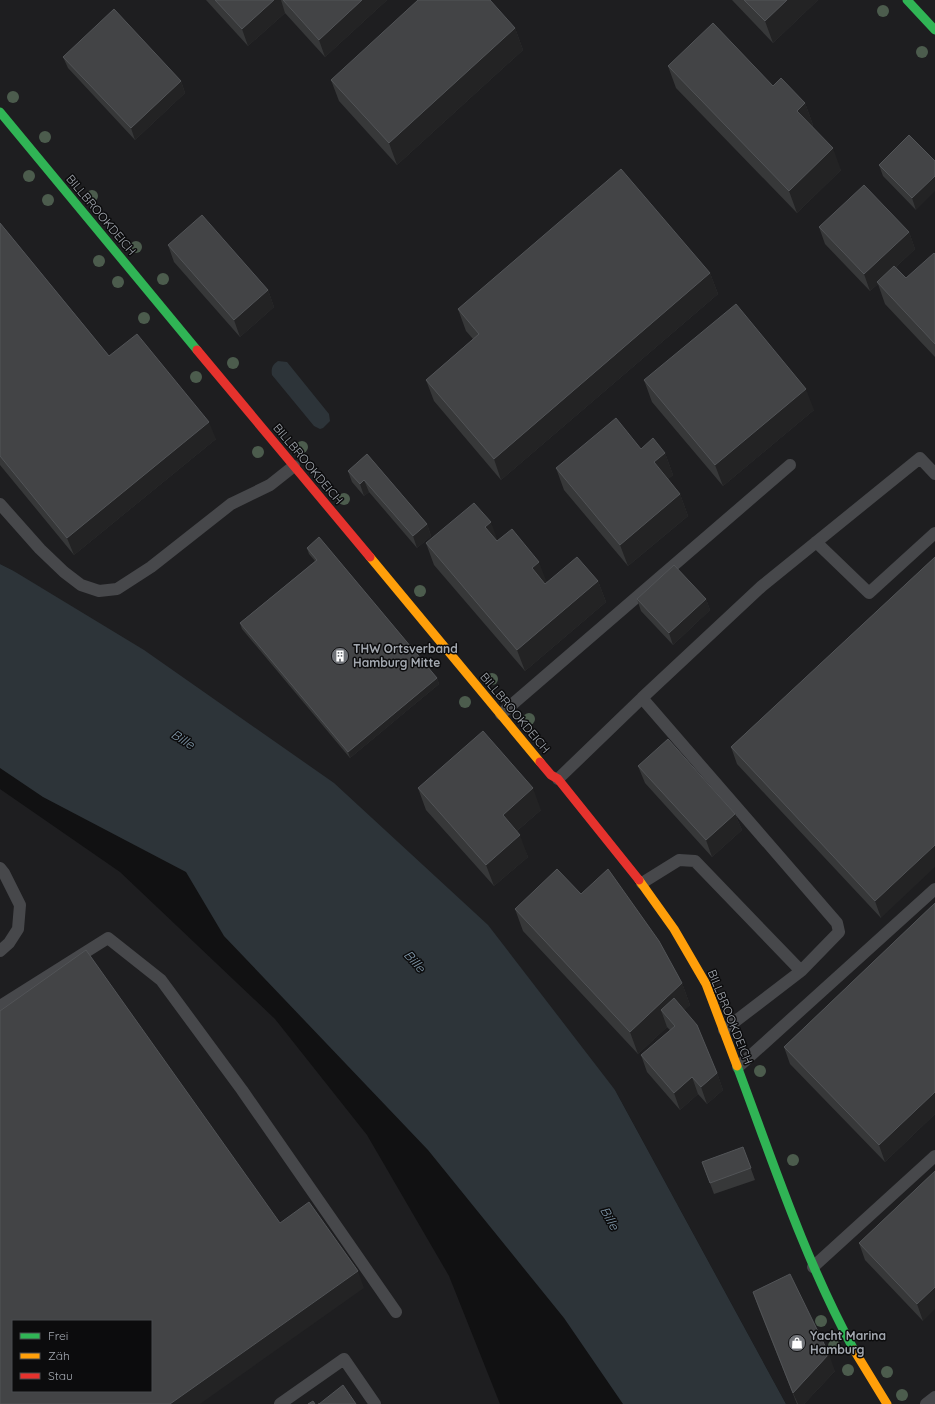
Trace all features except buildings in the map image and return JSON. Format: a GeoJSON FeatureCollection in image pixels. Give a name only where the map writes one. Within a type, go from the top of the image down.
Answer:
{"type":"FeatureCollection","features":[{"type":"Feature","properties":{"kind":"street"},"geometry":{"type":"LineString","coordinates":[[907,0],[935,30]]}},
{"type":"Feature","properties":{"kind":"street","name":"BILLBROOKDEICH"},"geometry":{"type":"LineString","coordinates":[[0,112],[551,775],[558,779],[642,883],[684,943],[707,986],[813,1268],[838,1320],[875,1386],[887,1404]]}},
{"type":"Feature","properties":{"kind":"lane"},"geometry":{"type":"LineString","coordinates":[[558,779],[762,586],[816,542],[920,458],[935,474]]}},
{"type":"Feature","properties":{"kind":"lane"},"geometry":{"type":"LineString","coordinates":[[500,714],[790,465]]}},
{"type":"Feature","properties":{"kind":"lane"},"geometry":{"type":"LineString","coordinates":[[0,504],[40,549],[64,572],[81,584],[99,591],[117,589],[151,567],[231,504],[270,485],[294,466]]}},
{"type":"Feature","properties":{"kind":"lane"},"geometry":{"type":"LineString","coordinates":[[816,542],[869,593],[935,532]]}},
{"type":"Feature","properties":{"kind":"lane"},"geometry":{"type":"LineString","coordinates":[[642,698],[837,923],[839,932],[801,971],[724,1030]]}},
{"type":"Feature","properties":{"kind":"lane"},"geometry":{"type":"LineString","coordinates":[[642,883],[679,860],[695,861],[801,971]]}},
{"type":"Feature","properties":{"kind":"lane"},"geometry":{"type":"LineString","coordinates":[[0,868],[20,905],[18,929],[10,943],[0,951]]}},
{"type":"Feature","properties":{"kind":"lane"},"geometry":{"type":"LineString","coordinates":[[738,1067],[935,889]]}},
{"type":"Feature","properties":{"kind":"lane"},"geometry":{"type":"LineString","coordinates":[[0,1006],[108,938],[114,942],[161,980],[242,1090],[396,1312]]}},
{"type":"Feature","properties":{"kind":"lane"},"geometry":{"type":"LineString","coordinates":[[813,1268],[935,1156]]}},
{"type":"Feature","properties":{"kind":"lane"},"geometry":{"type":"LineString","coordinates":[[280,1404],[344,1360],[375,1404]]}},
{"type":"Feature","properties":{"kind":"lane"},"geometry":{"type":"LineString","coordinates":[[926,1404],[935,1397]]}},
{"type":"Feature","properties":{"kind":"shaded area"},"geometry":{"type":"Polygon","coordinates":[[[0,0],[935,0],[935,1404],[786,1404],[615,1090],[12,570],[0,564],[0,0]]]}},
{"type":"Feature","properties":{"kind":"shaded area"},"geometry":{"type":"Polygon","coordinates":[[[0,789],[120,872],[275,1019],[367,1135],[449,1276],[500,1404],[0,1404],[0,789]]]}},
{"type":"Feature","properties":{"kind":"water"},"geometry":{"type":"Polygon","coordinates":[[[278,361],[287,362],[329,414],[330,421],[323,428],[320,429],[314,426],[272,375],[272,367],[278,361]]]}},
{"type":"Feature","properties":{"kind":"water","name":"Bille"},"geometry":{"type":"Polygon","coordinates":[[[0,564],[144,650],[334,783],[488,925],[615,1090],[786,1404],[623,1404],[564,1318],[428,1150],[224,936],[186,872],[43,797],[0,768],[0,564]]]}},
{"type":"Feature","properties":{"kind":"traffic: fast"},"geometry":{"type":"LineString","coordinates":[[907,0],[935,30]]}},
{"type":"Feature","properties":{"kind":"traffic: fast"},"geometry":{"type":"LineString","coordinates":[[0,112],[197,350]]}},
{"type":"Feature","properties":{"kind":"traffic: fast"},"geometry":{"type":"LineString","coordinates":[[737,1066],[805,1246],[836,1316],[854,1350]]}},
{"type":"Feature","properties":{"kind":"traffic: slow"},"geometry":{"type":"LineString","coordinates":[[370,557],[540,762]]}},
{"type":"Feature","properties":{"kind":"traffic: slow"},"geometry":{"type":"LineString","coordinates":[[639,880],[674,929],[706,984],[737,1066]]}},
{"type":"Feature","properties":{"kind":"traffic: slow"},"geometry":{"type":"LineString","coordinates":[[854,1350],[887,1404]]}},
{"type":"Feature","properties":{"kind":"traffic: jam"},"geometry":{"type":"LineString","coordinates":[[197,350],[370,557]]}},
{"type":"Feature","properties":{"kind":"traffic: jam"},"geometry":{"type":"LineString","coordinates":[[540,762],[551,775],[558,779],[639,880]]}},
{"type":"Feature","properties":{"kind":"place","name":"THW Ortsverband Hamburg Mitte"},"geometry":{"type":"Point","coordinates":[340,656]}},
{"type":"Feature","properties":{"kind":"place","name":"Yacht Marina Hamburg"},"geometry":{"type":"Point","coordinates":[797,1343]}}]}
